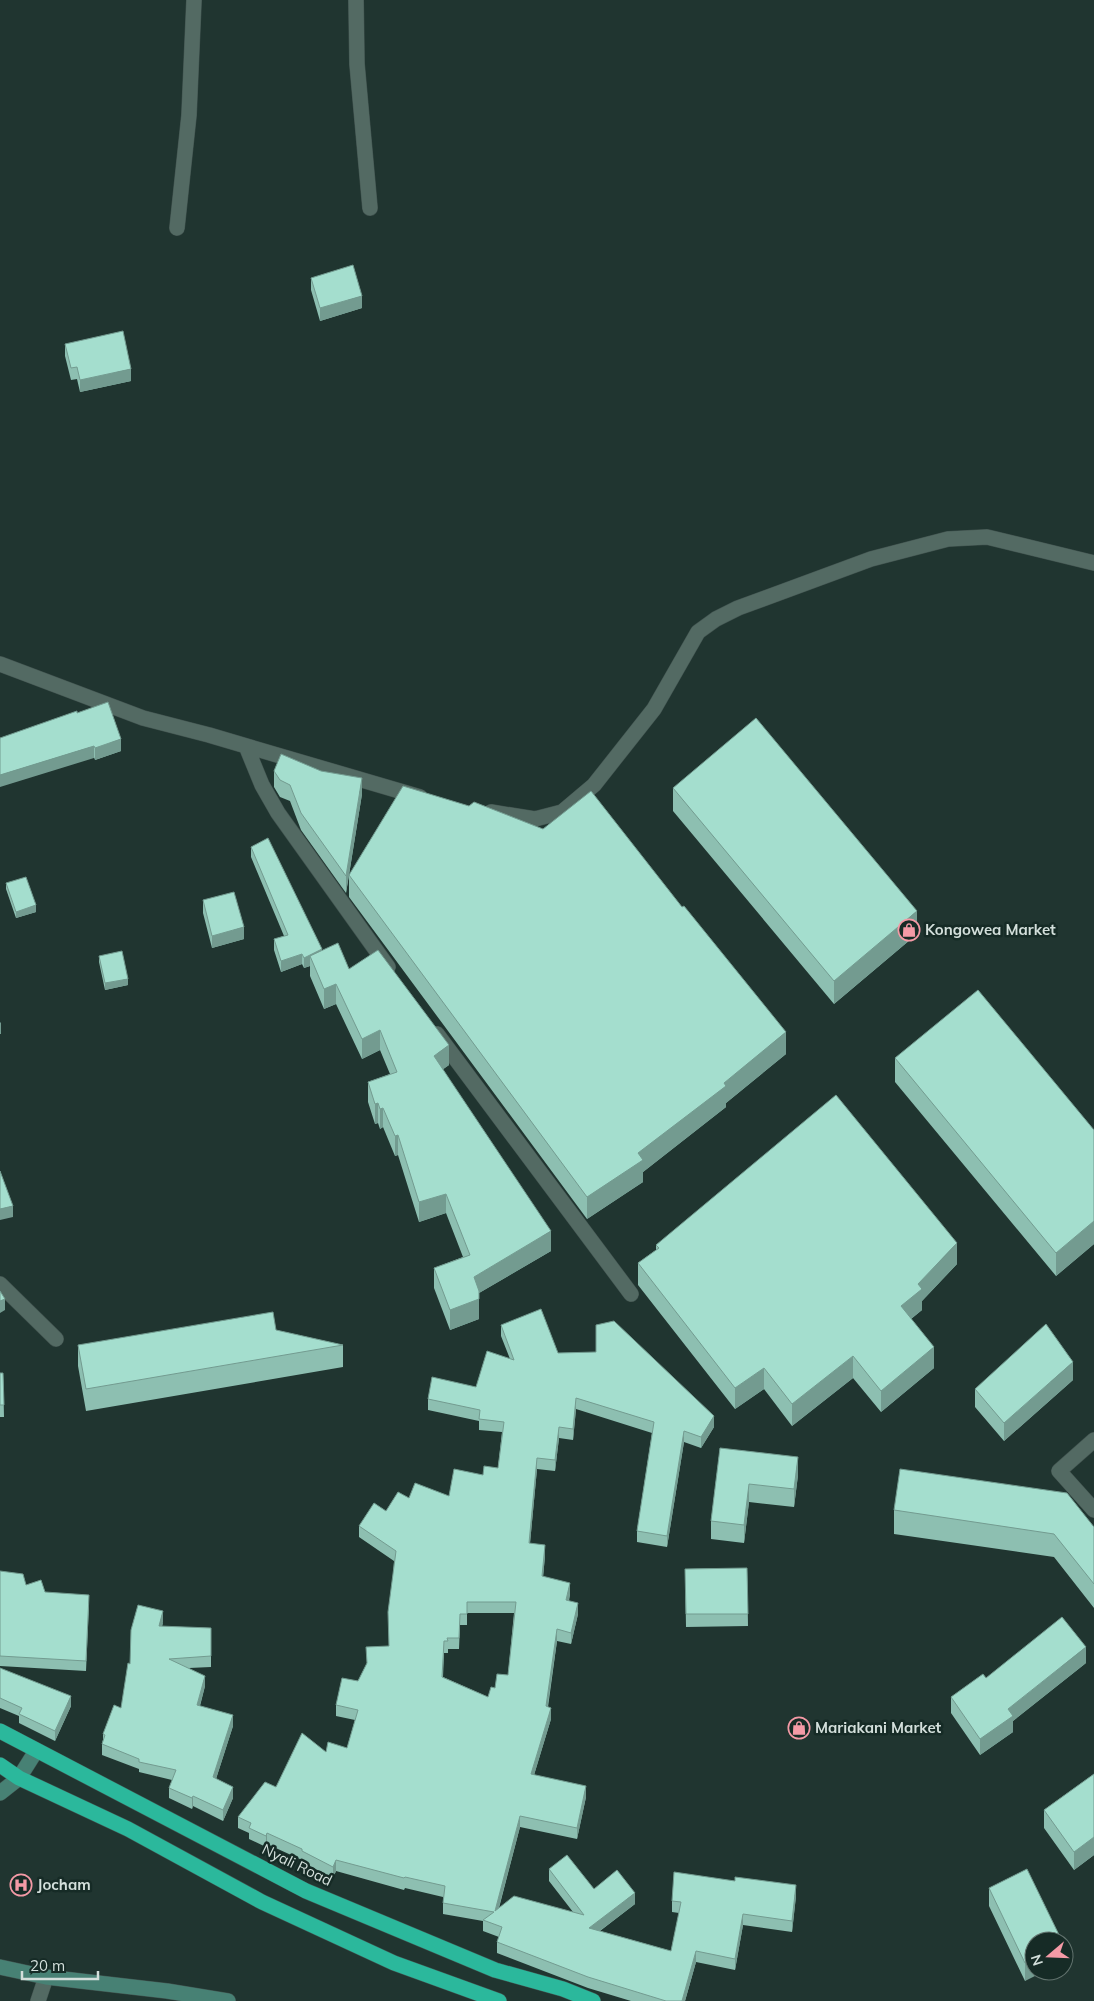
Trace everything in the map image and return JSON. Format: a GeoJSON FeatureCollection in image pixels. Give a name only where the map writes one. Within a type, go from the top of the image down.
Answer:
{"type":"FeatureCollection","features":[{"type":"Feature","properties":{"kind":"highway","name":"Nyali Road"},"geometry":{"type":"LineString","coordinates":[[0,1731],[306,1891],[495,1970],[562,1989],[593,2001]]}},
{"type":"Feature","properties":{"kind":"highway"},"geometry":{"type":"LineString","coordinates":[[0,1765],[19,1778],[128,1829],[262,1902],[394,1963],[499,2001]]}},
{"type":"Feature","properties":{"kind":"main road"},"geometry":{"type":"LineString","coordinates":[[0,1793],[19,1778],[36,1751]]}},
{"type":"Feature","properties":{"kind":"main road"},"geometry":{"type":"LineString","coordinates":[[0,1968],[46,1977],[167,1990],[228,2001]]}},
{"type":"Feature","properties":{"kind":"street"},"geometry":{"type":"LineString","coordinates":[[177,228],[189,115],[194,0]]}},
{"type":"Feature","properties":{"kind":"street"},"geometry":{"type":"LineString","coordinates":[[356,0],[357,64],[370,208]]}},
{"type":"Feature","properties":{"kind":"street"},"geometry":{"type":"LineString","coordinates":[[472,808],[535,819],[562,812],[594,785],[654,709],[698,632],[716,619],[738,608],[871,559],[948,539],[987,537],[1094,563]]}},
{"type":"Feature","properties":{"kind":"street"},"geometry":{"type":"LineString","coordinates":[[0,664],[143,718],[434,800]]}},
{"type":"Feature","properties":{"kind":"street"},"geometry":{"type":"LineString","coordinates":[[246,746],[262,785],[278,813],[396,980]]}},
{"type":"Feature","properties":{"kind":"street"},"geometry":{"type":"LineString","coordinates":[[426,1019],[631,1294]]}},
{"type":"Feature","properties":{"kind":"street"},"geometry":{"type":"LineString","coordinates":[[0,1284],[56,1339]]}},
{"type":"Feature","properties":{"kind":"street"},"geometry":{"type":"LineString","coordinates":[[1094,1440],[1059,1471],[1094,1510]]}},
{"type":"Feature","properties":{"kind":"street"},"geometry":{"type":"LineString","coordinates":[[38,2001],[46,1977]]}},
{"type":"Feature","properties":{"kind":"building"},"geometry":{"type":"Polygon","coordinates":[[[353,265],[362,296],[320,308],[311,278],[353,265]]]}},
{"type":"Feature","properties":{"kind":"building"},"geometry":{"type":"Polygon","coordinates":[[[123,331],[131,369],[80,380],[77,367],[71,368],[65,344],[123,331]]]}},
{"type":"Feature","properties":{"kind":"building"},"geometry":{"type":"Polygon","coordinates":[[[108,702],[121,739],[0,775],[0,738],[108,702]]]}},
{"type":"Feature","properties":{"kind":"building"},"geometry":{"type":"Polygon","coordinates":[[[756,718],[917,911],[834,981],[673,788],[756,718]]]}},
{"type":"Feature","properties":{"kind":"building"},"geometry":{"type":"Polygon","coordinates":[[[281,754],[321,771],[362,778],[346,876],[301,813],[290,785],[280,780],[274,771],[281,754]]]}},
{"type":"Feature","properties":{"kind":"building"},"geometry":{"type":"Polygon","coordinates":[[[403,786],[469,806],[474,802],[543,829],[591,791],[682,907],[684,906],[786,1032],[724,1083],[726,1086],[638,1153],[643,1160],[587,1197],[349,875],[403,786]]]}},
{"type":"Feature","properties":{"kind":"building"},"geometry":{"type":"Polygon","coordinates":[[[268,838],[322,949],[304,958],[302,954],[281,961],[274,939],[288,935],[251,847],[268,838]]]}},
{"type":"Feature","properties":{"kind":"building"},"geometry":{"type":"Polygon","coordinates":[[[26,877],[36,905],[16,912],[6,883],[26,877]]]}},
{"type":"Feature","properties":{"kind":"building"},"geometry":{"type":"Polygon","coordinates":[[[234,892],[244,927],[212,936],[203,900],[234,892]]]}},
{"type":"Feature","properties":{"kind":"building"},"geometry":{"type":"Polygon","coordinates":[[[338,943],[349,969],[378,950],[449,1045],[434,1056],[551,1231],[474,1277],[479,1291],[479,1299],[450,1310],[434,1268],[470,1255],[446,1194],[419,1202],[398,1135],[395,1136],[383,1108],[380,1109],[378,1103],[375,1104],[368,1082],[397,1072],[380,1030],[362,1039],[336,984],[324,989],[310,956],[338,943]]]}},
{"type":"Feature","properties":{"kind":"building"},"geometry":{"type":"Polygon","coordinates":[[[122,951],[128,979],[105,983],[99,956],[122,951]]]}},
{"type":"Feature","properties":{"kind":"building"},"geometry":{"type":"Polygon","coordinates":[[[978,990],[1094,1130],[1094,1221],[1056,1253],[895,1058],[978,990]]]}},
{"type":"Feature","properties":{"kind":"building"},"geometry":{"type":"Polygon","coordinates":[[[836,1095],[957,1243],[918,1284],[922,1289],[901,1306],[934,1347],[881,1391],[853,1356],[792,1404],[764,1368],[735,1388],[638,1263],[659,1248],[656,1245],[836,1095]]]}},
{"type":"Feature","properties":{"kind":"building"},"geometry":{"type":"Polygon","coordinates":[[[0,1171],[13,1206],[0,1209],[0,1171]]]}},
{"type":"Feature","properties":{"kind":"building"},"geometry":{"type":"Polygon","coordinates":[[[0,1291],[5,1299],[0,1301],[0,1291]]]}},
{"type":"Feature","properties":{"kind":"building"},"geometry":{"type":"Polygon","coordinates":[[[541,1309],[558,1353],[596,1352],[596,1325],[614,1321],[714,1416],[701,1437],[684,1431],[667,1536],[637,1531],[654,1422],[576,1398],[573,1429],[559,1427],[555,1460],[537,1458],[529,1543],[545,1545],[542,1576],[570,1583],[566,1600],[578,1603],[571,1633],[557,1629],[546,1706],[551,1708],[531,1774],[586,1786],[577,1828],[520,1816],[495,1911],[514,1896],[584,1915],[549,1869],[567,1855],[594,1889],[617,1870],[635,1893],[589,1928],[671,1951],[681,1902],[672,1901],[674,1872],[735,1881],[735,1877],[796,1885],[792,1921],[743,1914],[735,1959],[696,1951],[682,2001],[666,2001],[588,1977],[497,1942],[502,1927],[483,1920],[494,1912],[443,1903],[445,1886],[404,1878],[336,1860],[333,1867],[302,1851],[302,1849],[267,1833],[266,1836],[249,1828],[251,1823],[238,1817],[265,1782],[276,1787],[302,1733],[326,1752],[328,1742],[347,1748],[358,1710],[336,1705],[342,1678],[358,1681],[367,1663],[366,1647],[389,1646],[388,1612],[396,1551],[359,1526],[374,1503],[386,1511],[398,1492],[409,1498],[415,1483],[449,1496],[454,1469],[483,1475],[484,1466],[498,1468],[504,1422],[479,1419],[480,1410],[428,1399],[432,1377],[476,1387],[487,1351],[514,1360],[501,1325],[541,1309]],[[467,1602],[467,1614],[460,1614],[459,1638],[447,1638],[448,1641],[444,1641],[442,1677],[488,1697],[491,1687],[495,1688],[497,1674],[508,1675],[516,1602],[467,1602]]]}},
{"type":"Feature","properties":{"kind":"building"},"geometry":{"type":"Polygon","coordinates":[[[273,1312],[276,1330],[343,1345],[86,1389],[78,1345],[273,1312]]]}},
{"type":"Feature","properties":{"kind":"building"},"geometry":{"type":"Polygon","coordinates":[[[1046,1324],[1073,1362],[1004,1423],[975,1389],[1046,1324]]]}},
{"type":"Feature","properties":{"kind":"building"},"geometry":{"type":"Polygon","coordinates":[[[0,1373],[3,1373],[4,1405],[0,1405],[0,1373]]]}},
{"type":"Feature","properties":{"kind":"building"},"geometry":{"type":"Polygon","coordinates":[[[720,1448],[798,1457],[794,1489],[749,1484],[744,1525],[711,1521],[720,1448]]]}},
{"type":"Feature","properties":{"kind":"building"},"geometry":{"type":"Polygon","coordinates":[[[900,1469],[1067,1493],[1094,1527],[1094,1584],[1054,1534],[894,1510],[900,1469]]]}},
{"type":"Feature","properties":{"kind":"building"},"geometry":{"type":"Polygon","coordinates":[[[747,1568],[748,1614],[686,1614],[685,1569],[747,1568]]]}},
{"type":"Feature","properties":{"kind":"building"},"geometry":{"type":"Polygon","coordinates":[[[0,1571],[23,1574],[26,1585],[41,1580],[45,1592],[89,1595],[86,1661],[0,1656],[0,1571]]]}},
{"type":"Feature","properties":{"kind":"building"},"geometry":{"type":"Polygon","coordinates":[[[138,1605],[163,1611],[159,1626],[211,1628],[211,1656],[169,1659],[205,1676],[197,1705],[233,1715],[213,1777],[233,1787],[223,1810],[193,1796],[192,1798],[169,1788],[176,1770],[139,1762],[139,1759],[102,1744],[105,1735],[103,1734],[114,1705],[121,1708],[128,1663],[130,1664],[131,1630],[138,1605]]]}},
{"type":"Feature","properties":{"kind":"building"},"geometry":{"type":"Polygon","coordinates":[[[1062,1617],[1086,1647],[1008,1709],[1013,1716],[980,1739],[951,1697],[983,1674],[986,1678],[1062,1617]]]}},
{"type":"Feature","properties":{"kind":"building"},"geometry":{"type":"Polygon","coordinates":[[[0,1668],[71,1696],[55,1731],[19,1714],[22,1708],[0,1698],[0,1668]]]}},
{"type":"Feature","properties":{"kind":"building"},"geometry":{"type":"Polygon","coordinates":[[[1094,1774],[1094,1837],[1074,1852],[1044,1810],[1094,1774]]]}},
{"type":"Feature","properties":{"kind":"building"},"geometry":{"type":"Polygon","coordinates":[[[1027,1869],[1057,1931],[1024,1931],[1024,1961],[989,1888],[1027,1869]]]}},
{"type":"Feature","properties":{"kind":"place","name":"Kongowea Market"},"geometry":{"type":"Point","coordinates":[909,930]}},
{"type":"Feature","properties":{"kind":"place","name":"Mariakani Market"},"geometry":{"type":"Point","coordinates":[799,1728]}},
{"type":"Feature","properties":{"kind":"place","name":"Jocham"},"geometry":{"type":"Point","coordinates":[21,1885]}}]}
